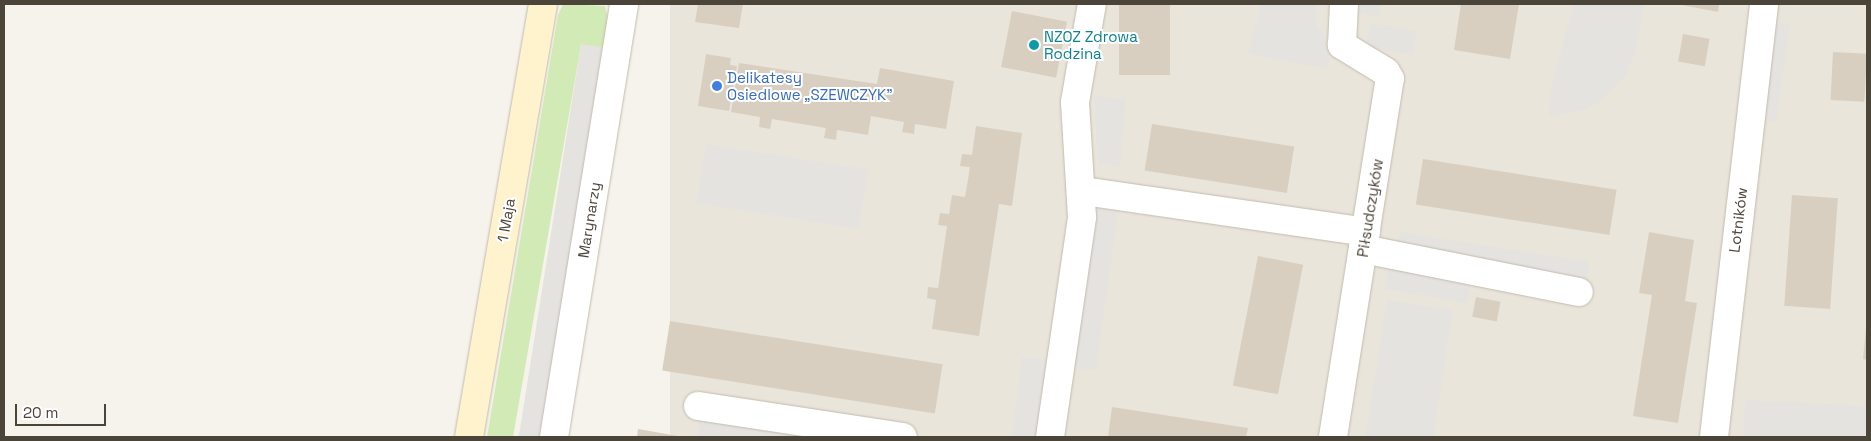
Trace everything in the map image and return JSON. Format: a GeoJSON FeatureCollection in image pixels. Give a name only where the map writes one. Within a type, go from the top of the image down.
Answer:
{"type":"FeatureCollection","features":[{"type":"Feature","properties":{"kind":"street","name":"1 Maja"},"geometry":{"type":"LineString","coordinates":[[470,437],[543,4]]}},
{"type":"Feature","properties":{"kind":"street","name":"Marynarzy"},"geometry":{"type":"LineString","coordinates":[[554,437],[624,4]]}},
{"type":"Feature","properties":{"kind":"street"},"geometry":{"type":"LineString","coordinates":[[1050,437],[1082,217],[1082,191],[1075,102],[1092,4]]}},
{"type":"Feature","properties":{"kind":"street","name":"Piłsudczyków"},"geometry":{"type":"LineString","coordinates":[[1333,437],[1390,79],[1377,66],[1353,56],[1342,45],[1344,4]]}},
{"type":"Feature","properties":{"kind":"street","name":"Lotników"},"geometry":{"type":"LineString","coordinates":[[1714,437],[1764,4]]}},
{"type":"Feature","properties":{"kind":"street"},"geometry":{"type":"LineString","coordinates":[[1082,191],[1365,240],[1579,292]]}},
{"type":"Feature","properties":{"kind":"street"},"geometry":{"type":"LineString","coordinates":[[698,406],[903,437]]}},
{"type":"Feature","properties":{"kind":"shaded area"},"geometry":{"type":"Polygon","coordinates":[[[670,4],[1867,4],[1867,437],[670,437],[670,4]]]}},
{"type":"Feature","properties":{"kind":"shaded area"},"geometry":{"type":"Polygon","coordinates":[[[1261,4],[1318,4],[1315,22],[1332,46],[1328,69],[1248,54],[1261,4]]]}},
{"type":"Feature","properties":{"kind":"shaded area"},"geometry":{"type":"Polygon","coordinates":[[[1356,4],[1381,4],[1379,17],[1354,12],[1356,4]]]}},
{"type":"Feature","properties":{"kind":"shaded area"},"geometry":{"type":"Polygon","coordinates":[[[1574,4],[1644,4],[1635,53],[1625,77],[1600,102],[1580,111],[1549,117],[1551,86],[1574,4]]]}},
{"type":"Feature","properties":{"kind":"shaded area"},"geometry":{"type":"Polygon","coordinates":[[[1768,22],[1790,25],[1776,122],[1754,119],[1768,22]]]}},
{"type":"Feature","properties":{"kind":"shaded area"},"geometry":{"type":"Polygon","coordinates":[[[1370,23],[1417,31],[1413,55],[1366,47],[1370,23]]]}},
{"type":"Feature","properties":{"kind":"shaded area"},"geometry":{"type":"Polygon","coordinates":[[[581,44],[605,48],[543,437],[519,437],[581,44]]]}},
{"type":"Feature","properties":{"kind":"shaded area"},"geometry":{"type":"Polygon","coordinates":[[[1094,96],[1126,100],[1120,166],[1098,163],[1094,96]]]}},
{"type":"Feature","properties":{"kind":"shaded area"},"geometry":{"type":"Polygon","coordinates":[[[706,144],[868,170],[859,229],[697,203],[706,144]]]}},
{"type":"Feature","properties":{"kind":"shaded area"},"geometry":{"type":"Polygon","coordinates":[[[1097,204],[1119,207],[1096,370],[1074,367],[1097,204]]]}},
{"type":"Feature","properties":{"kind":"shaded area"},"geometry":{"type":"Polygon","coordinates":[[[1400,232],[1590,262],[1586,284],[1397,254],[1400,232]]]}},
{"type":"Feature","properties":{"kind":"shaded area"},"geometry":{"type":"Polygon","coordinates":[[[1388,269],[1471,284],[1467,303],[1385,289],[1388,269]]]}},
{"type":"Feature","properties":{"kind":"shaded area"},"geometry":{"type":"Polygon","coordinates":[[[1387,300],[1453,310],[1433,437],[1365,437],[1387,300]]]}},
{"type":"Feature","properties":{"kind":"shaded area"},"geometry":{"type":"Polygon","coordinates":[[[1022,357],[1047,360],[1037,437],[1012,437],[1022,357]]]}},
{"type":"Feature","properties":{"kind":"shaded area"},"geometry":{"type":"Polygon","coordinates":[[[1745,400],[1867,406],[1867,437],[1743,437],[1745,400]]]}},
{"type":"Feature","properties":{"kind":"shaded area"},"geometry":{"type":"Polygon","coordinates":[[[700,417],[833,437],[697,437],[700,417]]]}},
{"type":"Feature","properties":{"kind":"green space"},"geometry":{"type":"Polygon","coordinates":[[[563,4],[605,6],[608,18],[605,48],[581,45],[513,437],[487,437],[558,15],[563,4]]]}},
{"type":"Feature","properties":{"kind":"building"},"geometry":{"type":"Polygon","coordinates":[[[698,4],[743,4],[739,28],[695,22],[698,4]]]}},
{"type":"Feature","properties":{"kind":"building"},"geometry":{"type":"Polygon","coordinates":[[[1119,4],[1170,4],[1170,75],[1119,75],[1119,4]]]}},
{"type":"Feature","properties":{"kind":"building"},"geometry":{"type":"Polygon","coordinates":[[[1461,4],[1519,4],[1510,59],[1454,50],[1461,4]]]}},
{"type":"Feature","properties":{"kind":"building"},"geometry":{"type":"Polygon","coordinates":[[[1677,4],[1719,4],[1718,12],[1677,4]]]}},
{"type":"Feature","properties":{"kind":"building","name":"NZOZ Zdrowa Rodzina"},"geometry":{"type":"Polygon","coordinates":[[[1012,11],[1067,22],[1056,78],[1001,67],[1012,11]]]}},
{"type":"Feature","properties":{"kind":"building"},"geometry":{"type":"Polygon","coordinates":[[[1683,34],[1710,39],[1705,66],[1678,62],[1683,34]]]}},
{"type":"Feature","properties":{"kind":"building"},"geometry":{"type":"Polygon","coordinates":[[[1833,52],[1867,54],[1864,102],[1830,100],[1833,52]]]}},
{"type":"Feature","properties":{"kind":"building","name":"Delikatesy Osiedlowe „SZEWCZYK”"},"geometry":{"type":"Polygon","coordinates":[[[706,54],[731,58],[730,65],[737,66],[729,111],[698,106],[706,54]]]}},
{"type":"Feature","properties":{"kind":"building"},"geometry":{"type":"Polygon","coordinates":[[[739,63],[877,84],[880,68],[954,81],[946,129],[915,124],[914,134],[902,132],[904,122],[871,116],[868,135],[837,130],[836,140],[824,138],[826,128],[772,119],[770,129],[759,127],[760,117],[731,112],[739,63]]]}},
{"type":"Feature","properties":{"kind":"building"},"geometry":{"type":"Polygon","coordinates":[[[1152,124],[1294,147],[1287,193],[1145,170],[1152,124]]]}},
{"type":"Feature","properties":{"kind":"building"},"geometry":{"type":"Polygon","coordinates":[[[976,126],[1022,133],[1012,206],[999,204],[979,336],[932,329],[936,300],[927,298],[928,287],[938,288],[947,226],[938,225],[940,213],[949,214],[952,195],[965,197],[970,167],[960,166],[962,154],[972,155],[976,126]]]}},
{"type":"Feature","properties":{"kind":"building"},"geometry":{"type":"Polygon","coordinates":[[[1423,159],[1617,190],[1609,235],[1416,204],[1423,159]]]}},
{"type":"Feature","properties":{"kind":"building"},"geometry":{"type":"Polygon","coordinates":[[[1792,195],[1838,198],[1830,309],[1784,306],[1792,195]]]}},
{"type":"Feature","properties":{"kind":"building"},"geometry":{"type":"Polygon","coordinates":[[[1649,232],[1694,240],[1685,301],[1697,303],[1678,423],[1633,416],[1652,295],[1639,293],[1649,232]]]}},
{"type":"Feature","properties":{"kind":"building"},"geometry":{"type":"Polygon","coordinates":[[[1258,256],[1303,265],[1278,394],[1233,386],[1258,256]]]}},
{"type":"Feature","properties":{"kind":"building"},"geometry":{"type":"Polygon","coordinates":[[[1476,297],[1501,302],[1497,321],[1472,317],[1476,297]]]}},
{"type":"Feature","properties":{"kind":"building"},"geometry":{"type":"Polygon","coordinates":[[[1867,317],[1867,360],[1863,359],[1867,317]]]}},
{"type":"Feature","properties":{"kind":"building"},"geometry":{"type":"Polygon","coordinates":[[[670,321],[943,364],[935,414],[662,370],[670,321]]]}},
{"type":"Feature","properties":{"kind":"building"},"geometry":{"type":"Polygon","coordinates":[[[1112,407],[1248,428],[1246,437],[1108,437],[1112,407]]]}},
{"type":"Feature","properties":{"kind":"building"},"geometry":{"type":"Polygon","coordinates":[[[638,429],[678,436],[678,437],[637,437],[638,429]]]}},
{"type":"Feature","properties":{"kind":"place","name":"NZOZ Zdrowa Rodzina"},"geometry":{"type":"Point","coordinates":[1034,45]}},
{"type":"Feature","properties":{"kind":"place","name":"Delikatesy Osiedlowe „SZEWCZYK”"},"geometry":{"type":"Point","coordinates":[717,86]}}]}
